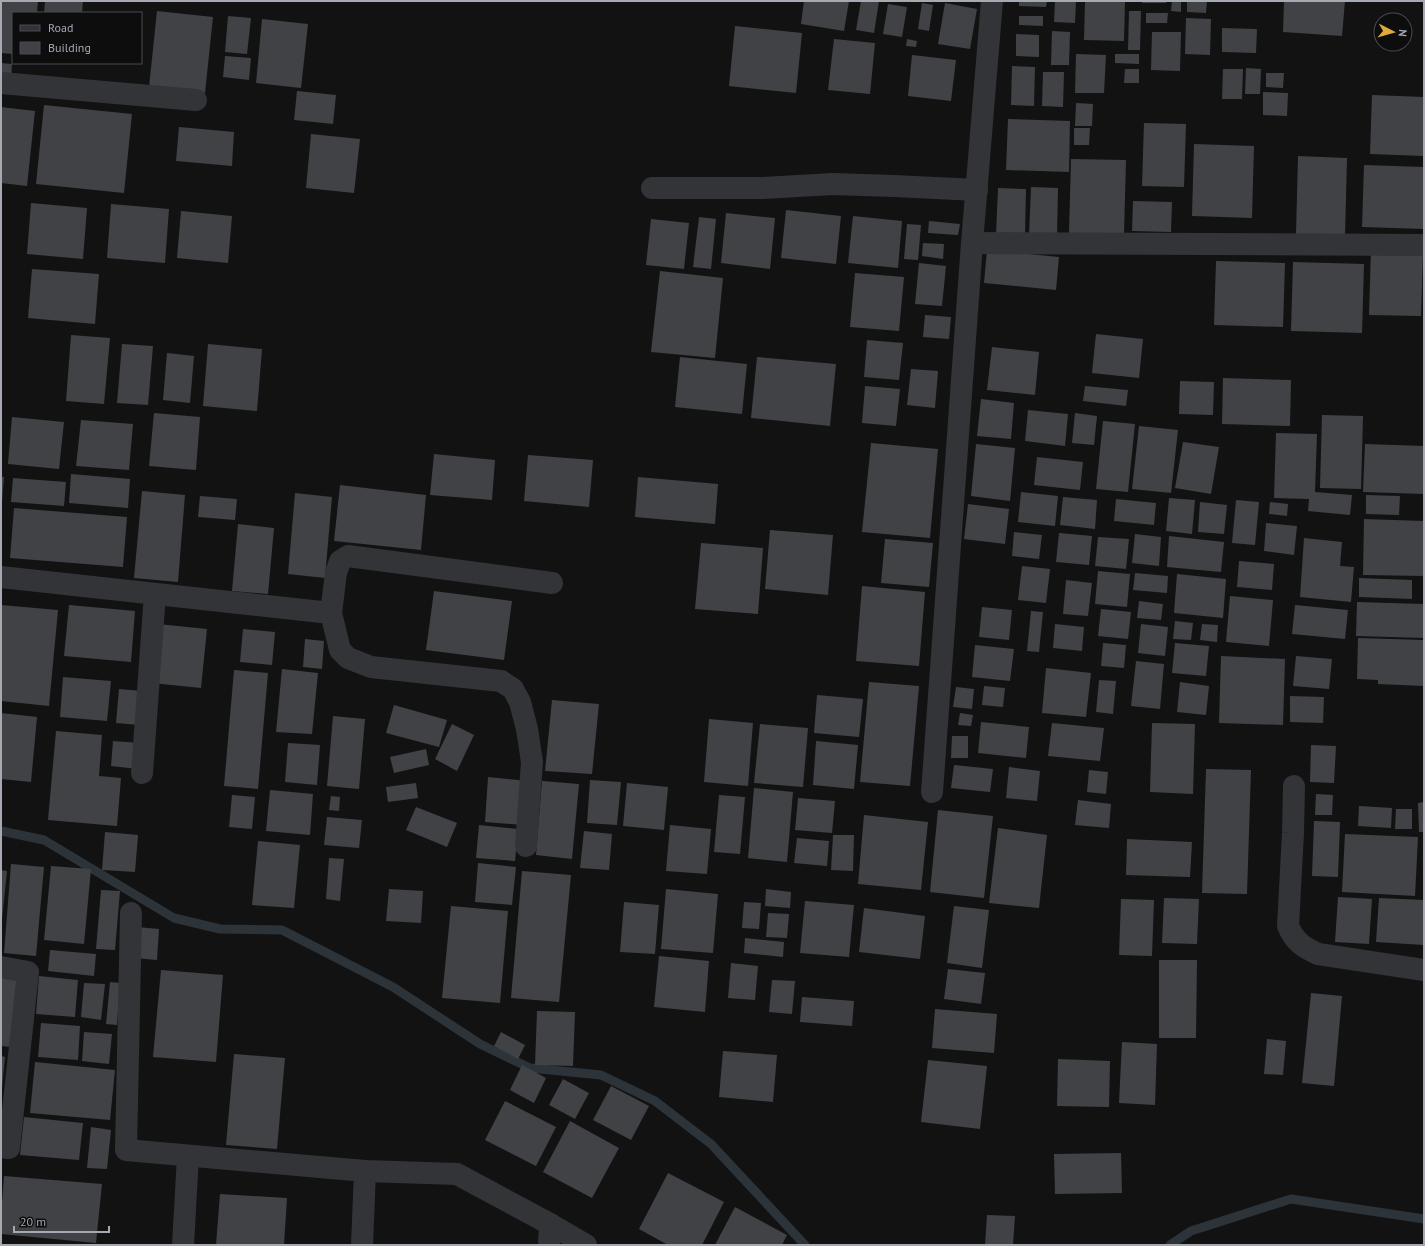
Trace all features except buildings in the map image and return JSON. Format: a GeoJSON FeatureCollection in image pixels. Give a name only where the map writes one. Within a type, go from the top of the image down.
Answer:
{"type":"FeatureCollection","features":[{"type":"Feature","properties":{"kind":"street"},"geometry":{"type":"LineString","coordinates":[[932,792],[972,243],[992,1]]}},
{"type":"Feature","properties":{"kind":"street"},"geometry":{"type":"LineString","coordinates":[[1,83],[196,100]]}},
{"type":"Feature","properties":{"kind":"street"},"geometry":{"type":"LineString","coordinates":[[652,188],[763,188],[833,184],[977,190]]}},
{"type":"Feature","properties":{"kind":"street"},"geometry":{"type":"LineString","coordinates":[[972,243],[1424,245]]}},
{"type":"Feature","properties":{"kind":"street"},"geometry":{"type":"LineString","coordinates":[[526,846],[532,762],[527,729],[520,702],[513,689],[500,681],[372,668],[348,658],[340,650],[331,613],[336,573],[340,561],[348,556],[552,582]]}},
{"type":"Feature","properties":{"kind":"street"},"geometry":{"type":"LineString","coordinates":[[1,577],[331,613]]}},
{"type":"Feature","properties":{"kind":"street"},"geometry":{"type":"LineString","coordinates":[[142,773],[155,594]]}},
{"type":"Feature","properties":{"kind":"street"},"geometry":{"type":"LineString","coordinates":[[1294,786],[1288,926],[1292,936],[1303,946],[1318,954],[1424,970]]}},
{"type":"Feature","properties":{"kind":"street"},"geometry":{"type":"LineString","coordinates":[[131,913],[126,1150],[365,1171],[457,1174],[550,1235],[586,1245]]}},
{"type":"Feature","properties":{"kind":"street"},"geometry":{"type":"LineString","coordinates":[[1,967],[28,972],[9,1148],[1,1147]]}},
{"type":"Feature","properties":{"kind":"street"},"geometry":{"type":"LineString","coordinates":[[183,1245],[188,1156]]}},
{"type":"Feature","properties":{"kind":"street"},"geometry":{"type":"LineString","coordinates":[[362,1245],[365,1171]]}},
{"type":"Feature","properties":{"kind":"waterway"},"geometry":{"type":"LineString","coordinates":[[1,831],[44,840],[174,918],[220,929],[282,930],[393,987],[480,1044],[530,1068],[601,1075],[655,1101],[711,1144],[805,1245]]}},
{"type":"Feature","properties":{"kind":"waterway"},"geometry":{"type":"LineString","coordinates":[[1170,1245],[1191,1231],[1291,1199],[1424,1219]]}}]}
